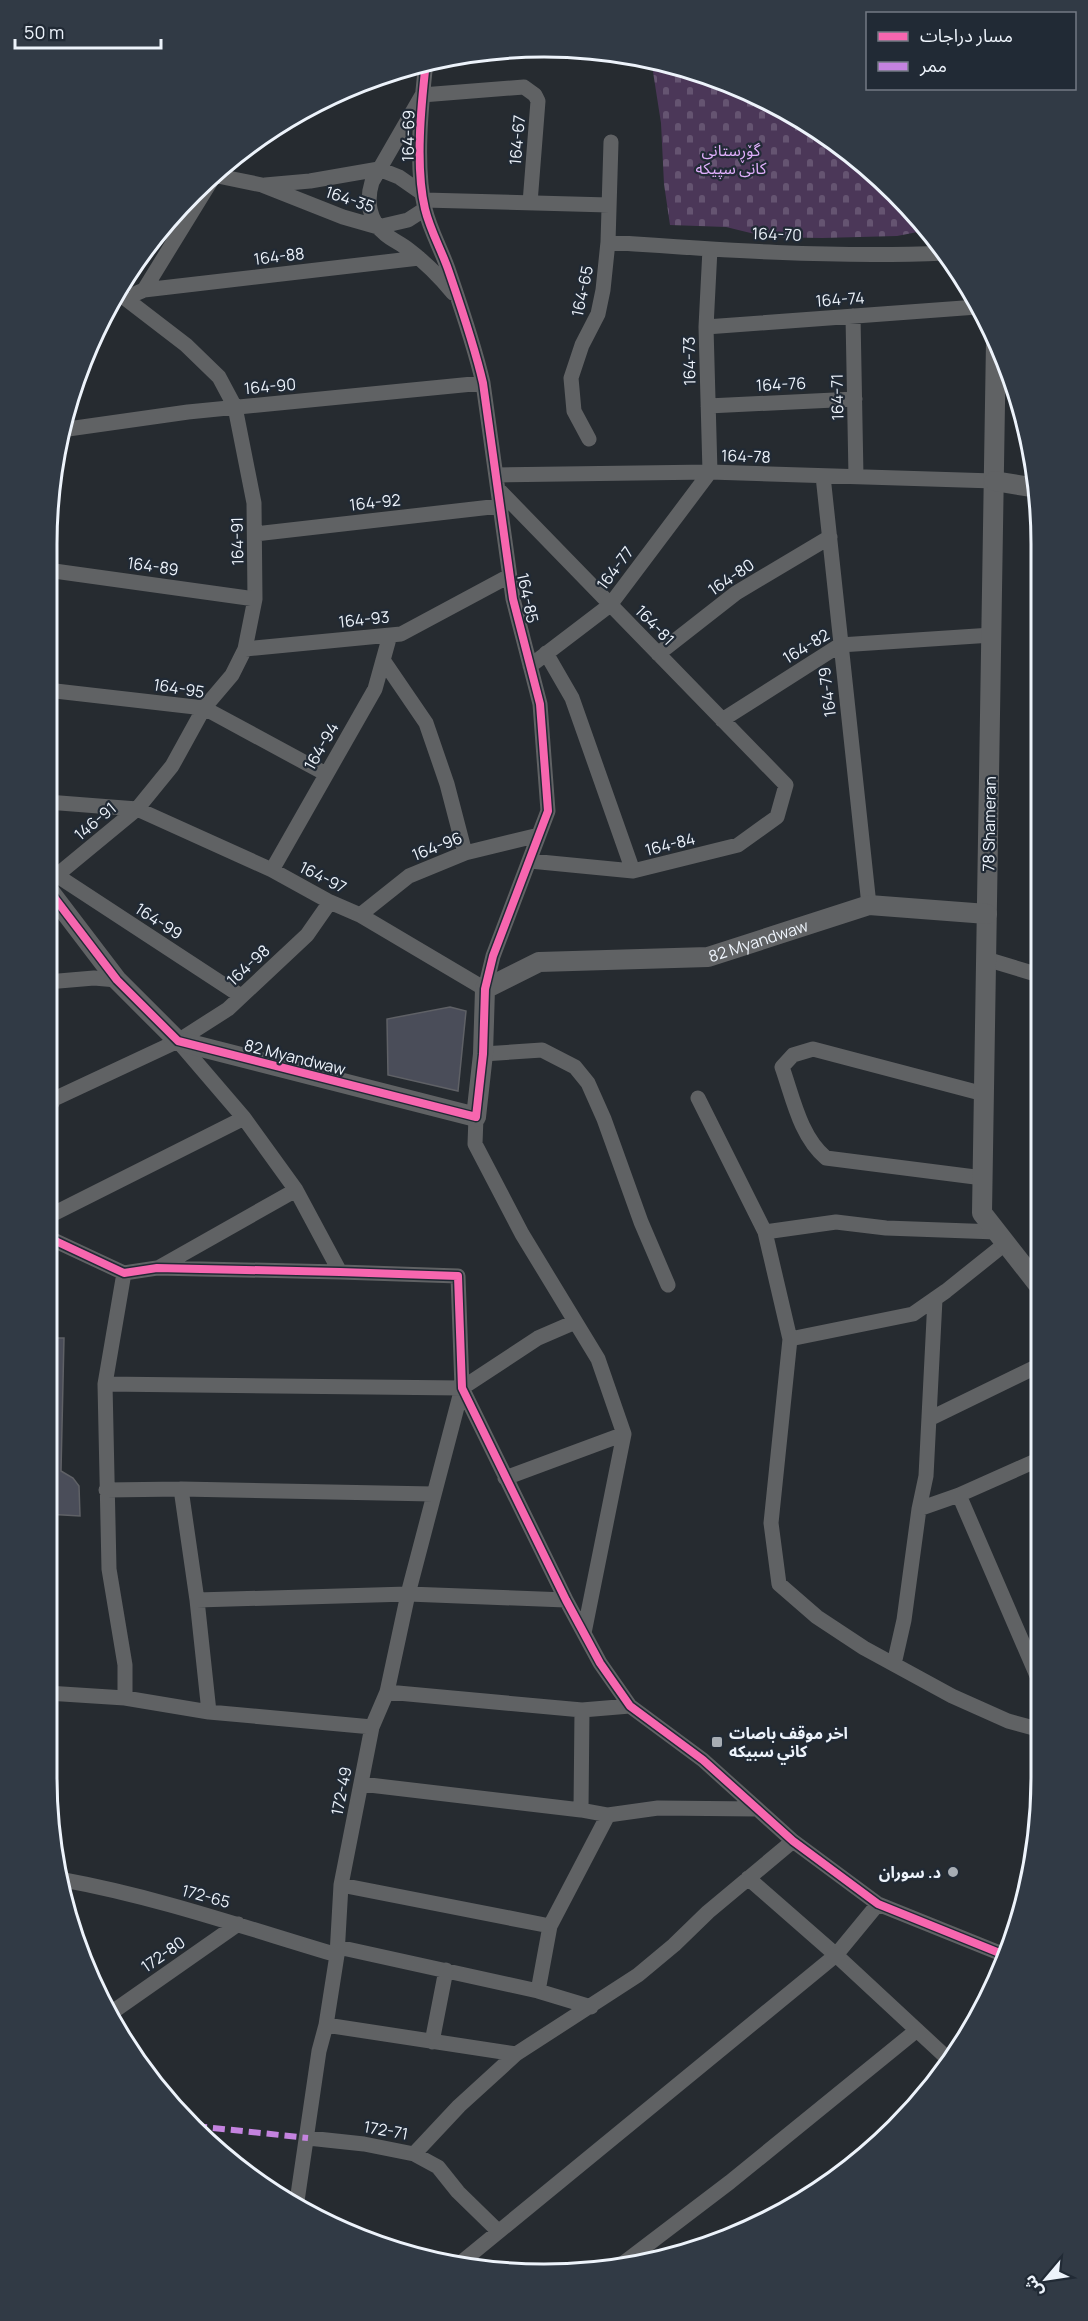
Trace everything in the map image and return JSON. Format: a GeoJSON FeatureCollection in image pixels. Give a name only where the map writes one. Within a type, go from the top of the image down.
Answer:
{"type":"FeatureCollection","features":[{"type":"Feature","properties":{"kind":"street","name":"164-69"},"geometry":{"type":"LineString","coordinates":[[424,201],[420,174],[425,72]]}},
{"type":"Feature","properties":{"kind":"street","name":"164-67"},"geometry":{"type":"LineString","coordinates":[[422,95],[524,87],[536,95],[538,101],[530,203]]}},
{"type":"Feature","properties":{"kind":"street","name":"164-69"},"geometry":{"type":"LineString","coordinates":[[378,227],[372,218],[369,200],[372,182],[422,95]]}},
{"type":"Feature","properties":{"kind":"street","name":"164-65"},"geometry":{"type":"LineString","coordinates":[[589,439],[574,411],[571,378],[582,345],[598,314],[603,290],[608,242],[611,142]]}},
{"type":"Feature","properties":{"kind":"street"},"geometry":{"type":"LineString","coordinates":[[379,170],[399,177],[424,201],[609,205]]}},
{"type":"Feature","properties":{"kind":"street","name":"164-35"},"geometry":{"type":"LineString","coordinates":[[262,185],[310,181],[379,170]]}},
{"type":"Feature","properties":{"kind":"street","name":"164-35"},"geometry":{"type":"LineString","coordinates":[[223,178],[262,185],[343,217],[378,227],[408,220],[424,201]]}},
{"type":"Feature","properties":{"kind":"street","name":"164-85"},"geometry":{"type":"LineString","coordinates":[[424,201],[476,350],[483,383],[513,599],[540,704],[548,811],[493,956],[485,989]]}},
{"type":"Feature","properties":{"kind":"street"},"geometry":{"type":"LineString","coordinates":[[125,295],[144,290],[196,204]]}},
{"type":"Feature","properties":{"kind":"street","name":"164-85"},"geometry":{"type":"LineString","coordinates":[[378,227],[431,267],[457,298]]}},
{"type":"Feature","properties":{"kind":"street","name":"164-70"},"geometry":{"type":"LineString","coordinates":[[608,242],[710,249],[894,255],[934,253]]}},
{"type":"Feature","properties":{"kind":"street","name":"164-73"},"geometry":{"type":"LineString","coordinates":[[710,249],[706,327],[710,472]]}},
{"type":"Feature","properties":{"kind":"street","name":"164-88"},"geometry":{"type":"LineString","coordinates":[[144,290],[419,258]]}},
{"type":"Feature","properties":{"kind":"street","name":"164-91"},"geometry":{"type":"LineString","coordinates":[[123,298],[186,345],[219,377],[235,407],[254,503],[255,534],[255,599],[245,649],[232,675],[204,708],[172,766],[137,809]]}},
{"type":"Feature","properties":{"kind":"street","name":"164-74"},"geometry":{"type":"LineString","coordinates":[[706,327],[970,308]]}},
{"type":"Feature","properties":{"kind":"street","name":"164-71"},"geometry":{"type":"LineString","coordinates":[[853,316],[856,477]]}},
{"type":"Feature","properties":{"kind":"street","name":"78 Shameran"},"geometry":{"type":"LineString","coordinates":[[996,362],[982,1213],[1031,1276]]}},
{"type":"Feature","properties":{"kind":"street","name":"164-90"},"geometry":{"type":"LineString","coordinates":[[71,429],[235,407],[483,383]]}},
{"type":"Feature","properties":{"kind":"street","name":"164-76"},"geometry":{"type":"LineString","coordinates":[[708,406],[855,399]]}},
{"type":"Feature","properties":{"kind":"street","name":"164-78"},"geometry":{"type":"LineString","coordinates":[[497,482],[710,472],[994,481]]}},
{"type":"Feature","properties":{"kind":"street","name":"164-77"},"geometry":{"type":"LineString","coordinates":[[530,666],[610,604],[710,472]]}},
{"type":"Feature","properties":{"kind":"street","name":"164-79"},"geometry":{"type":"LineString","coordinates":[[823,476],[869,905]]}},
{"type":"Feature","properties":{"kind":"street"},"geometry":{"type":"LineString","coordinates":[[994,481],[1028,486]]}},
{"type":"Feature","properties":{"kind":"street","name":"164-81"},"geometry":{"type":"LineString","coordinates":[[497,482],[610,604],[786,785]]}},
{"type":"Feature","properties":{"kind":"street","name":"164-92"},"geometry":{"type":"LineString","coordinates":[[255,534],[500,506]]}},
{"type":"Feature","properties":{"kind":"street","name":"164-80"},"geometry":{"type":"LineString","coordinates":[[658,654],[736,593],[830,537]]}},
{"type":"Feature","properties":{"kind":"street","name":"164-89"},"geometry":{"type":"LineString","coordinates":[[57,572],[255,599]]}},
{"type":"Feature","properties":{"kind":"street","name":"164-93"},"geometry":{"type":"LineString","coordinates":[[245,649],[401,634],[509,576]]}},
{"type":"Feature","properties":{"kind":"street","name":"164-94"},"geometry":{"type":"LineString","coordinates":[[272,870],[375,689],[390,635]]}},
{"type":"Feature","properties":{"kind":"street","name":"164-82"},"geometry":{"type":"LineString","coordinates":[[722,720],[840,645],[992,635]]}},
{"type":"Feature","properties":{"kind":"street"},"geometry":{"type":"LineString","coordinates":[[546,654],[572,698],[633,872]]}},
{"type":"Feature","properties":{"kind":"street"},"geometry":{"type":"LineString","coordinates":[[383,660],[426,723],[447,784],[465,853]]}},
{"type":"Feature","properties":{"kind":"street","name":"164-95"},"geometry":{"type":"LineString","coordinates":[[57,691],[204,708],[326,774]]}},
{"type":"Feature","properties":{"kind":"street","name":"164-84"},"geometry":{"type":"LineString","coordinates":[[530,861],[633,872],[738,845],[777,817],[786,785]]}},
{"type":"Feature","properties":{"kind":"street","name":"164-97"},"geometry":{"type":"LineString","coordinates":[[57,803],[137,809],[272,870],[330,902],[360,915],[485,989]]}},
{"type":"Feature","properties":{"kind":"street","name":"146-91"},"geometry":{"type":"LineString","coordinates":[[57,872],[137,809]]}},
{"type":"Feature","properties":{"kind":"street","name":"164-96"},"geometry":{"type":"LineString","coordinates":[[360,915],[409,876],[465,853],[539,835]]}},
{"type":"Feature","properties":{"kind":"street","name":"164-99"},"geometry":{"type":"LineString","coordinates":[[57,881],[241,996]]}},
{"type":"Feature","properties":{"kind":"street"},"geometry":{"type":"LineString","coordinates":[[57,888],[117,980],[178,1041],[244,1118],[296,1190],[340,1272]]}},
{"type":"Feature","properties":{"kind":"street","name":"164-98"},"geometry":{"type":"LineString","coordinates":[[57,1096],[178,1041],[228,1009],[307,935],[330,902]]}},
{"type":"Feature","properties":{"kind":"street","name":"82 Myandwaw"},"geometry":{"type":"LineString","coordinates":[[485,989],[539,963],[708,957],[869,905],[987,914]]}},
{"type":"Feature","properties":{"kind":"street"},"geometry":{"type":"LineString","coordinates":[[986,959],[1031,973]]}},
{"type":"Feature","properties":{"kind":"street"},"geometry":{"type":"LineString","coordinates":[[57,981],[94,978],[117,980]]}},
{"type":"Feature","properties":{"kind":"street"},"geometry":{"type":"LineString","coordinates":[[485,989],[483,1054],[475,1144],[522,1234],[598,1359],[624,1434],[584,1633]]}},
{"type":"Feature","properties":{"kind":"street","name":"82 Myandwaw"},"geometry":{"type":"LineString","coordinates":[[178,1041],[476,1117]]}},
{"type":"Feature","properties":{"kind":"street"},"geometry":{"type":"LineString","coordinates":[[983,1178],[826,1158],[808,1137],[782,1067],[794,1055],[813,1049],[984,1094]]}},
{"type":"Feature","properties":{"kind":"street"},"geometry":{"type":"LineString","coordinates":[[483,1054],[542,1050],[575,1066],[588,1083],[604,1119],[637,1212],[668,1285]]}},
{"type":"Feature","properties":{"kind":"street"},"geometry":{"type":"LineString","coordinates":[[698,1098],[765,1232],[790,1339],[771,1523],[779,1584],[817,1617],[864,1648],[952,1696],[1008,1721],[1031,1727]]}},
{"type":"Feature","properties":{"kind":"street"},"geometry":{"type":"LineString","coordinates":[[57,1212],[244,1118]]}},
{"type":"Feature","properties":{"kind":"street"},"geometry":{"type":"LineString","coordinates":[[157,1268],[296,1190]]}},
{"type":"Feature","properties":{"kind":"street"},"geometry":{"type":"LineString","coordinates":[[765,1232],[836,1222],[1001,1238]]}},
{"type":"Feature","properties":{"kind":"street"},"geometry":{"type":"LineString","coordinates":[[790,1339],[913,1314],[935,1299],[1001,1238]]}},
{"type":"Feature","properties":{"kind":"street"},"geometry":{"type":"LineString","coordinates":[[57,1242],[124,1273],[157,1268],[458,1276],[462,1388],[566,1600],[600,1663],[630,1706],[703,1760],[794,1841],[878,1904],[998,1952]]}},
{"type":"Feature","properties":{"kind":"street"},"geometry":{"type":"LineString","coordinates":[[124,1273],[105,1384],[109,1569],[125,1665],[125,1698]]}},
{"type":"Feature","properties":{"kind":"street"},"geometry":{"type":"LineString","coordinates":[[894,1664],[904,1620],[919,1509],[926,1476],[935,1299]]}},
{"type":"Feature","properties":{"kind":"street"},"geometry":{"type":"LineString","coordinates":[[105,1384],[462,1388],[538,1338],[575,1322]]}},
{"type":"Feature","properties":{"kind":"street"},"geometry":{"type":"LineString","coordinates":[[929,1419],[1031,1369]]}},
{"type":"Feature","properties":{"kind":"street","name":"172-49"},"geometry":{"type":"LineString","coordinates":[[299,2198],[320,2052],[338,1951],[340,1885],[372,1727],[387,1692],[408,1594],[462,1388]]}},
{"type":"Feature","properties":{"kind":"street"},"geometry":{"type":"LineString","coordinates":[[505,1478],[624,1434]]}},
{"type":"Feature","properties":{"kind":"street"},"geometry":{"type":"LineString","coordinates":[[919,1509],[959,1495],[1031,1463]]}},
{"type":"Feature","properties":{"kind":"street"},"geometry":{"type":"LineString","coordinates":[[106,1490],[181,1489],[433,1494]]}},
{"type":"Feature","properties":{"kind":"street"},"geometry":{"type":"LineString","coordinates":[[181,1489],[197,1600],[209,1712]]}},
{"type":"Feature","properties":{"kind":"street"},"geometry":{"type":"LineString","coordinates":[[959,1495],[1031,1662]]}},
{"type":"Feature","properties":{"kind":"street"},"geometry":{"type":"LineString","coordinates":[[197,1600],[408,1594],[566,1600]]}},
{"type":"Feature","properties":{"kind":"street"},"geometry":{"type":"LineString","coordinates":[[387,1692],[582,1710],[630,1706]]}},
{"type":"Feature","properties":{"kind":"street"},"geometry":{"type":"LineString","coordinates":[[57,1694],[125,1698],[209,1712],[372,1727]]}},
{"type":"Feature","properties":{"kind":"street"},"geometry":{"type":"LineString","coordinates":[[581,1810],[582,1710]]}},
{"type":"Feature","properties":{"kind":"street"},"geometry":{"type":"LineString","coordinates":[[361,1784],[608,1815],[658,1808],[757,1809]]}},
{"type":"Feature","properties":{"kind":"street"},"geometry":{"type":"LineString","coordinates":[[538,1991],[550,1926],[608,1815]]}},
{"type":"Feature","properties":{"kind":"street"},"geometry":{"type":"LineString","coordinates":[[414,2154],[459,2106],[516,2054],[638,1975],[708,1912],[794,1841]]}},
{"type":"Feature","properties":{"kind":"street"},"geometry":{"type":"LineString","coordinates":[[748,1878],[836,1955],[944,2055]]}},
{"type":"Feature","properties":{"kind":"street","name":"172-65"},"geometry":{"type":"LineString","coordinates":[[68,1881],[101,1887],[267,1934],[338,1951],[446,1970],[538,1991],[591,2007]]}},
{"type":"Feature","properties":{"kind":"street"},"geometry":{"type":"LineString","coordinates":[[340,1885],[550,1926]]}},
{"type":"Feature","properties":{"kind":"street"},"geometry":{"type":"LineString","coordinates":[[466,2258],[836,1955],[878,1904]]}},
{"type":"Feature","properties":{"kind":"street","name":"172-80"},"geometry":{"type":"LineString","coordinates":[[116,2009],[238,1924]]}},
{"type":"Feature","properties":{"kind":"street"},"geometry":{"type":"LineString","coordinates":[[432,2042],[446,1970]]}},
{"type":"Feature","properties":{"kind":"street"},"geometry":{"type":"LineString","coordinates":[[326,2025],[516,2054]]}},
{"type":"Feature","properties":{"kind":"street"},"geometry":{"type":"LineString","coordinates":[[633,2256],[730,2182],[917,2030]]}},
{"type":"Feature","properties":{"kind":"street","name":"172-71"},"geometry":{"type":"LineString","coordinates":[[308,2138],[364,2144],[414,2154],[438,2167],[458,2192],[498,2231]]}},
{"type":"Feature","properties":{"kind":"green space","name":"گۆڕستانی کانی سپیکە"},"geometry":{"type":"Polygon","coordinates":[[[653,70],[730,94],[788,122],[815,139],[865,178],[917,232],[897,236],[767,237],[726,227],[670,225],[664,184],[661,123],[653,70]]]}},
{"type":"Feature","properties":{"kind":"building"},"geometry":{"type":"Polygon","coordinates":[[[450,1007],[466,1011],[458,1091],[388,1075],[387,1019],[450,1007]]]}},
{"type":"Feature","properties":{"kind":"building"},"geometry":{"type":"Polygon","coordinates":[[[57,1338],[64,1338],[61,1471],[73,1478],[79,1486],[80,1516],[57,1515],[57,1338]]]}},
{"type":"Feature","properties":{"kind":"marked path"},"geometry":{"type":"LineString","coordinates":[[207,2127],[308,2138]]}},
{"type":"Feature","properties":{"kind":"cycle path"},"geometry":{"type":"LineString","coordinates":[[57,901],[117,980],[178,1041],[476,1117],[483,1054],[485,989],[493,956],[548,811],[540,704],[513,599],[483,383],[458,297],[427,217],[422,192],[420,136],[425,72]]}},
{"type":"Feature","properties":{"kind":"cycle path"},"geometry":{"type":"LineString","coordinates":[[57,1242],[124,1273],[157,1268],[458,1276],[462,1388],[566,1600],[600,1663],[630,1706],[703,1760],[793,1841],[878,1904],[998,1952]]}},
{"type":"Feature","properties":{"kind":"place","name":"اخر موقف باصات كاني سبيكه"},"geometry":{"type":"Point","coordinates":[717,1742]}},
{"type":"Feature","properties":{"kind":"place","name":"د. سوران"},"geometry":{"type":"Point","coordinates":[953,1872]}}]}
